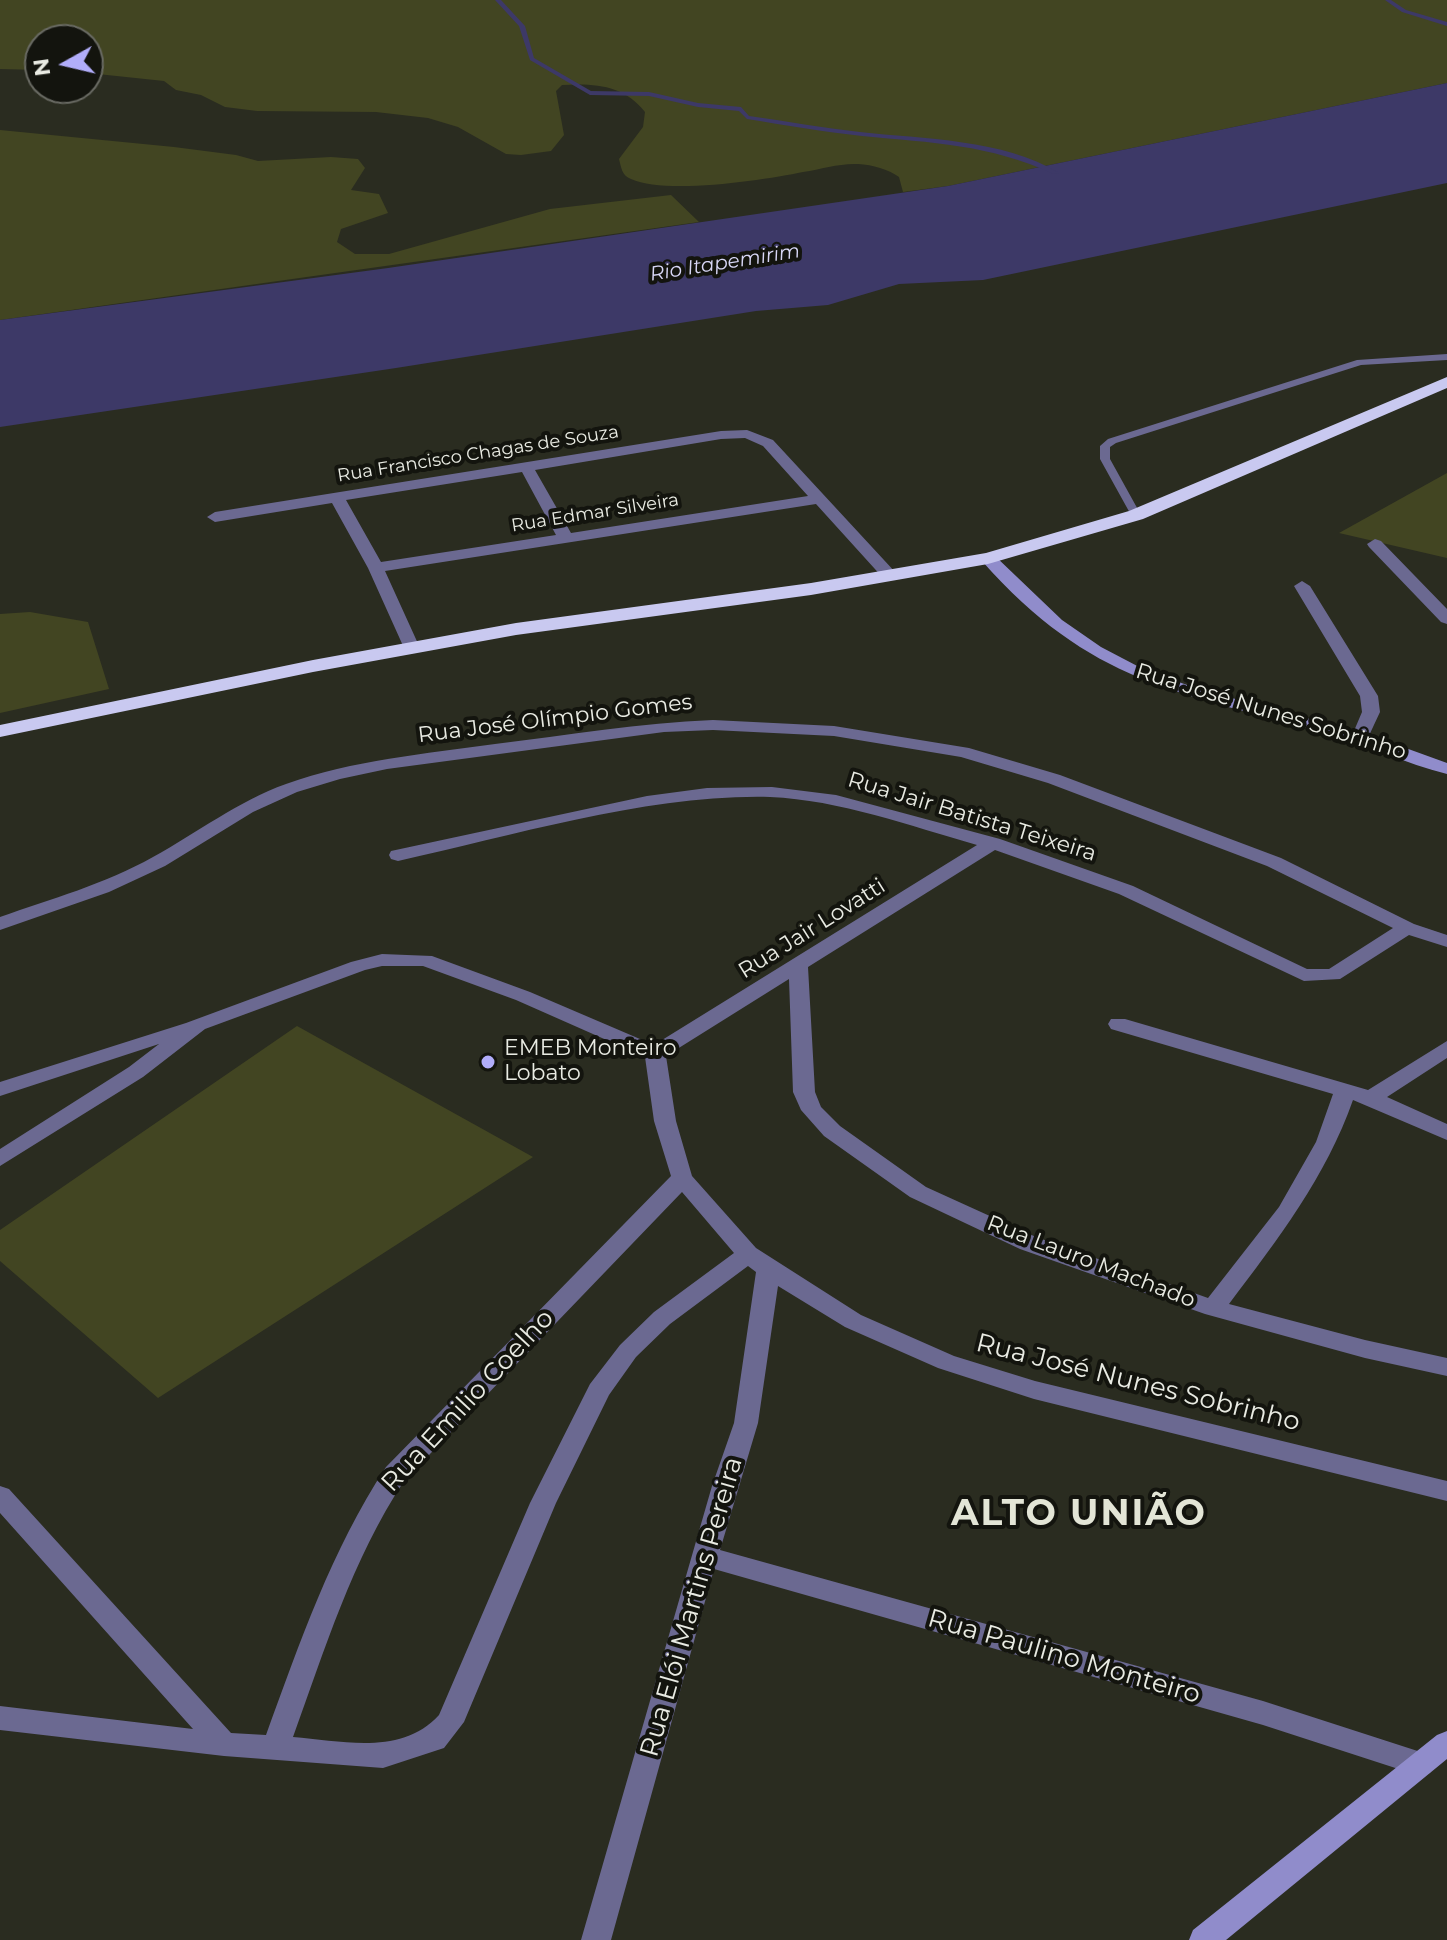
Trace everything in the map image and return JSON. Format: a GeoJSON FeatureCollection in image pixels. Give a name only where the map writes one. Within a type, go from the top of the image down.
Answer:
{"type":"FeatureCollection","features":[{"type":"Feature","properties":{"kind":"highway"},"geometry":{"type":"LineString","coordinates":[[0,731],[516,629],[890,576],[988,558],[1136,515],[1447,382]]}},
{"type":"Feature","properties":{"kind":"street","name":"Rua Francisco Chagas de Souza"},"geometry":{"type":"LineString","coordinates":[[215,517],[721,435],[747,434],[768,443],[820,499]]}},
{"type":"Feature","properties":{"kind":"street"},"geometry":{"type":"LineString","coordinates":[[526,466],[565,537]]}},
{"type":"Feature","properties":{"kind":"street"},"geometry":{"type":"LineString","coordinates":[[337,497],[376,568],[412,648]]}},
{"type":"Feature","properties":{"kind":"street"},"geometry":{"type":"LineString","coordinates":[[820,499],[890,576]]}},
{"type":"Feature","properties":{"kind":"street","name":"Rua Edmar Silveira"},"geometry":{"type":"LineString","coordinates":[[376,568],[820,499]]}},
{"type":"Feature","properties":{"kind":"street"},"geometry":{"type":"LineString","coordinates":[[1375,544],[1447,619]]}},
{"type":"Feature","properties":{"kind":"street","name":"Rua José Nunes Sobrinho"},"geometry":{"type":"LineString","coordinates":[[988,558],[1011,585],[1047,618],[1137,673],[1196,693],[1360,738],[1447,769]]}},
{"type":"Feature","properties":{"kind":"street"},"geometry":{"type":"LineString","coordinates":[[1302,586],[1369,696],[1371,712],[1360,738]]}},
{"type":"Feature","properties":{"kind":"street","name":"Rua José Olímpio Gomes"},"geometry":{"type":"LineString","coordinates":[[0,924],[102,888],[158,862],[247,808],[291,788],[337,774],[387,764],[664,727],[713,725],[834,731],[963,752],[1054,779],[1274,862],[1407,928],[1447,941]]}},
{"type":"Feature","properties":{"kind":"street","name":"Rua Jair Batista Teixeira"},"geometry":{"type":"LineString","coordinates":[[398,855],[647,801],[707,793],[772,792],[836,800],[993,843],[1140,896],[1287,970],[1304,975],[1333,975],[1407,928]]}},
{"type":"Feature","properties":{"kind":"street","name":"Rua Jair Lovatti"},"geometry":{"type":"LineString","coordinates":[[655,1053],[798,967],[993,843]]}},
{"type":"Feature","properties":{"kind":"street"},"geometry":{"type":"LineString","coordinates":[[0,1089],[198,1024],[358,966],[404,958],[425,960],[655,1053],[665,1121],[682,1178]]}},
{"type":"Feature","properties":{"kind":"street","name":"Rua Lauro Machado"},"geometry":{"type":"LineString","coordinates":[[798,967],[804,1092],[812,1110],[832,1131],[918,1192],[1028,1243],[1213,1308],[1365,1349],[1447,1367]]}},
{"type":"Feature","properties":{"kind":"street"},"geometry":{"type":"LineString","coordinates":[[0,1159],[136,1072],[198,1024]]}},
{"type":"Feature","properties":{"kind":"street"},"geometry":{"type":"LineString","coordinates":[[1118,1024],[1371,1098],[1447,1133]]}},
{"type":"Feature","properties":{"kind":"street"},"geometry":{"type":"LineString","coordinates":[[1371,1098],[1447,1048]]}},
{"type":"Feature","properties":{"kind":"street"},"geometry":{"type":"LineString","coordinates":[[1213,1308],[1287,1212],[1327,1142],[1345,1091]]}},
{"type":"Feature","properties":{"kind":"street","name":"Rua José Nunes Sobrinho"},"geometry":{"type":"LineString","coordinates":[[682,1178],[758,1262],[853,1321],[946,1362],[1034,1390],[1447,1491]]}},
{"type":"Feature","properties":{"kind":"street","name":"Rua Emilio Coelho"},"geometry":{"type":"LineString","coordinates":[[275,1748],[349,1551],[377,1499],[395,1474],[682,1178]]}},
{"type":"Feature","properties":{"kind":"street"},"geometry":{"type":"LineString","coordinates":[[0,1718],[224,1744],[383,1756],[434,1740],[450,1722],[543,1503],[599,1390],[628,1351],[662,1318],[758,1262]]}},
{"type":"Feature","properties":{"kind":"street","name":"Rua Elói Martins Pereira"},"geometry":{"type":"LineString","coordinates":[[596,1940],[746,1423],[759,1347],[758,1262]]}},
{"type":"Feature","properties":{"kind":"street"},"geometry":{"type":"LineString","coordinates":[[0,1496],[224,1744]]}},
{"type":"Feature","properties":{"kind":"street","name":"Rua Paulino Monteiro"},"geometry":{"type":"LineString","coordinates":[[706,1556],[1263,1713],[1420,1764]]}},
{"type":"Feature","properties":{"kind":"street"},"geometry":{"type":"LineString","coordinates":[[1204,1940],[1447,1743]]}},
{"type":"Feature","properties":{"kind":"lane"},"geometry":{"type":"LineString","coordinates":[[1136,515],[1105,459],[1105,446],[1112,441],[1360,362],[1447,357]]}},
{"type":"Feature","properties":{"kind":"green space"},"geometry":{"type":"Polygon","coordinates":[[[0,0],[1447,0],[1447,83],[948,186],[903,192],[899,177],[895,174],[858,164],[741,182],[691,186],[647,184],[628,178],[619,159],[643,127],[645,112],[618,91],[586,85],[562,85],[556,91],[564,135],[551,151],[521,155],[506,154],[458,127],[428,118],[376,112],[257,111],[225,107],[201,95],[176,90],[164,81],[104,75],[104,24],[24,24],[24,70],[0,69],[0,0]]]}},
{"type":"Feature","properties":{"kind":"green space"},"geometry":{"type":"Polygon","coordinates":[[[0,130],[174,147],[258,161],[331,157],[358,159],[365,168],[351,190],[379,194],[388,213],[341,229],[337,242],[355,254],[389,254],[550,209],[671,195],[699,222],[0,320],[0,130]]]}},
{"type":"Feature","properties":{"kind":"green space"},"geometry":{"type":"Polygon","coordinates":[[[1447,473],[1447,558],[1339,533],[1447,473]]]}},
{"type":"Feature","properties":{"kind":"green space"},"geometry":{"type":"Polygon","coordinates":[[[30,612],[88,622],[109,689],[0,713],[0,614],[30,612]]]}},
{"type":"Feature","properties":{"kind":"green space"},"geometry":{"type":"Polygon","coordinates":[[[297,1026],[533,1157],[158,1398],[0,1261],[0,1230],[297,1026]]]}},
{"type":"Feature","properties":{"kind":"water","name":"Rio Itapemirim"},"geometry":{"type":"Polygon","coordinates":[[[1447,83],[1447,183],[983,280],[899,284],[828,305],[756,311],[0,427],[0,320],[388,268],[948,186],[1447,83]]]}},
{"type":"Feature","properties":{"kind":"waterway"},"geometry":{"type":"LineString","coordinates":[[498,0],[522,26],[532,59],[590,93],[649,94],[698,105],[741,109],[747,117],[962,144],[1010,155],[1056,173]]}},
{"type":"Feature","properties":{"kind":"waterway"},"geometry":{"type":"LineString","coordinates":[[1388,0],[1404,11],[1447,24]]}},
{"type":"Feature","properties":{"kind":"place","name":"EMEB Monteiro Lobato"},"geometry":{"type":"Point","coordinates":[488,1062]}},
{"type":"Feature","properties":{"kind":"district","name":"ALTO UNIÃO"},"geometry":{"type":"Point","coordinates":[1079,1514]}}]}
